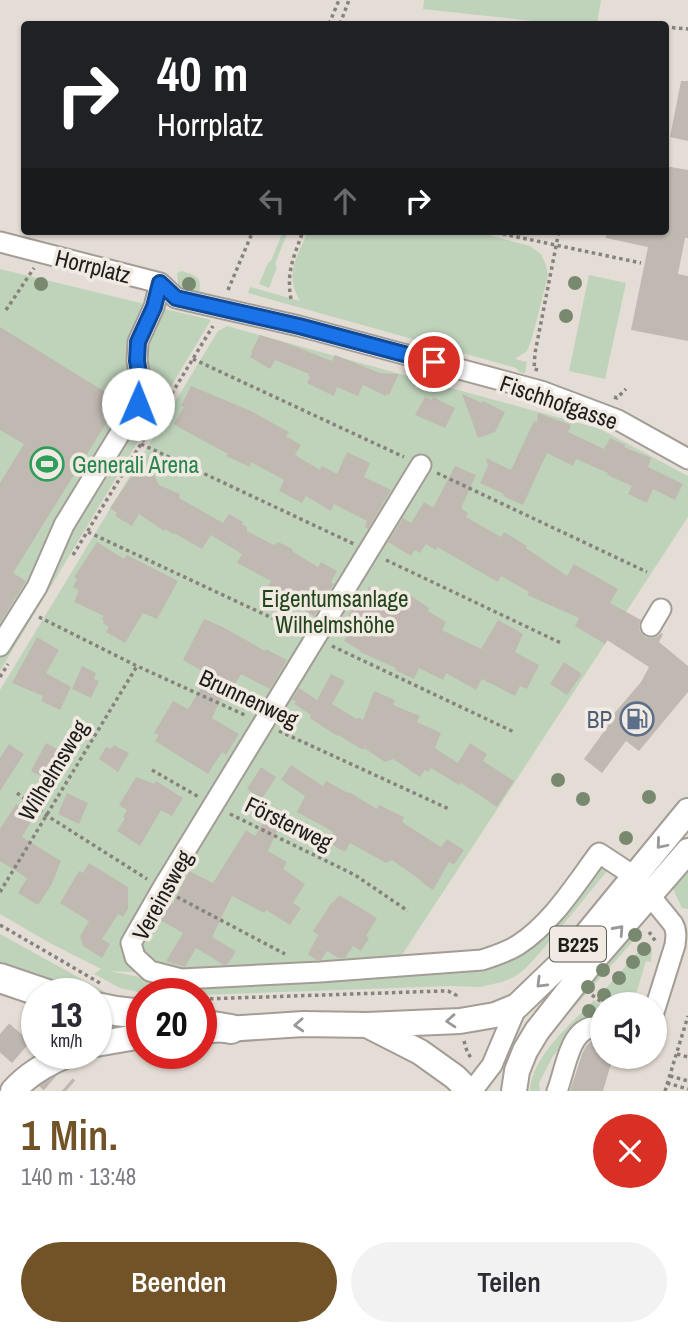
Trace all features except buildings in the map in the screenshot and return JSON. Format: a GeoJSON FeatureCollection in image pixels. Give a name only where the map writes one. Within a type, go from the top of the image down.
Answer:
{"type":"FeatureCollection","features":[{"type":"Feature","properties":{"kind":"highway"},"geometry":{"type":"LineString","coordinates":[[0,978],[21,985]]}},
{"type":"Feature","properties":{"kind":"highway"},"geometry":{"type":"LineString","coordinates":[[217,1027],[231,1029]]}},
{"type":"Feature","properties":{"kind":"main road","name":"B225"},"geometry":{"type":"LineString","coordinates":[[367,1025],[460,1021],[495,1015],[517,1006],[569,956],[688,811]]}},
{"type":"Feature","properties":{"kind":"main road","name":"B225"},"geometry":{"type":"LineString","coordinates":[[514,1091],[517,1071],[537,1031],[589,965],[688,851]]}},
{"type":"Feature","properties":{"kind":"main road"},"geometry":{"type":"LineString","coordinates":[[217,1030],[312,1024],[367,1025],[429,1058],[470,1091]]}},
{"type":"Feature","properties":{"kind":"main road"},"geometry":{"type":"LineString","coordinates":[[13,1091],[41,1069]]}},
{"type":"Feature","properties":{"kind":"street","name":"Horrplatz"},"geometry":{"type":"LineString","coordinates":[[0,242],[160,283],[176,298],[220,309]]}},
{"type":"Feature","properties":{"kind":"street"},"geometry":{"type":"LineString","coordinates":[[7,650],[64,525],[138,404],[141,384],[137,361],[138,342],[154,307],[160,283]]}},
{"type":"Feature","properties":{"kind":"street","name":"Fischhofgasse"},"geometry":{"type":"LineString","coordinates":[[220,309],[299,326],[541,391],[618,420],[688,459]]}},
{"type":"Feature","properties":{"kind":"street","name":"Vereinsweg"},"geometry":{"type":"LineString","coordinates":[[421,465],[262,723],[131,943],[135,957],[150,971],[181,979],[482,960],[501,954],[537,931],[599,853],[634,876]]}},
{"type":"Feature","properties":{"kind":"street"},"geometry":{"type":"LineString","coordinates":[[634,876],[673,924],[677,934],[660,992]]}},
{"type":"Feature","properties":{"kind":"street"},"geometry":{"type":"LineString","coordinates":[[492,1065],[517,1006]]}},
{"type":"Feature","properties":{"kind":"street"},"geometry":{"type":"LineString","coordinates":[[557,1091],[571,1046],[580,1033],[590,1027]]}},
{"type":"Feature","properties":{"kind":"street"},"geometry":{"type":"LineString","coordinates":[[470,1091],[492,1065],[537,1031]]}},
{"type":"Feature","properties":{"kind":"path"},"geometry":{"type":"LineString","coordinates":[[330,21],[339,0]]}},
{"type":"Feature","properties":{"kind":"path"},"geometry":{"type":"LineString","coordinates":[[341,21],[349,0]]}},
{"type":"Feature","properties":{"kind":"path"},"geometry":{"type":"LineString","coordinates":[[669,27],[688,29]]}},
{"type":"Feature","properties":{"kind":"path"},"geometry":{"type":"LineString","coordinates":[[69,562],[215,323],[251,235]]}},
{"type":"Feature","properties":{"kind":"path"},"geometry":{"type":"LineString","coordinates":[[291,299],[288,283],[302,235]]}},
{"type":"Feature","properties":{"kind":"path"},"geometry":{"type":"LineString","coordinates":[[508,235],[641,263]]}},
{"type":"Feature","properties":{"kind":"path"},"geometry":{"type":"LineString","coordinates":[[546,373],[534,369],[535,353],[558,235]]}},
{"type":"Feature","properties":{"kind":"path"},"geometry":{"type":"LineString","coordinates":[[6,310],[43,253]]}},
{"type":"Feature","properties":{"kind":"path"},"geometry":{"type":"LineString","coordinates":[[605,394],[617,398],[626,389]]}},
{"type":"Feature","properties":{"kind":"path","name":"Brunnenweg"},"geometry":{"type":"LineString","coordinates":[[41,608],[36,616],[137,666],[449,809]]}},
{"type":"Feature","properties":{"kind":"path"},"geometry":{"type":"LineString","coordinates":[[0,677],[7,650]]}},
{"type":"Feature","properties":{"kind":"path","name":"Wilhelmsweg"},"geometry":{"type":"LineString","coordinates":[[0,892],[137,666]]}},
{"type":"Feature","properties":{"kind":"path","name":"Försterweg"},"geometry":{"type":"LineString","coordinates":[[152,770],[213,806],[355,875],[408,911]]}},
{"type":"Feature","properties":{"kind":"path"},"geometry":{"type":"LineString","coordinates":[[0,925],[75,978]]}},
{"type":"Feature","properties":{"kind":"path"},"geometry":{"type":"LineString","coordinates":[[217,998],[442,991],[456,995]]}},
{"type":"Feature","properties":{"kind":"path"},"geometry":{"type":"LineString","coordinates":[[665,1091],[686,1030],[688,1016]]}},
{"type":"Feature","properties":{"kind":"path"},"geometry":{"type":"LineString","coordinates":[[677,1054],[688,1057]]}},
{"type":"Feature","properties":{"kind":"path"},"geometry":{"type":"LineString","coordinates":[[670,1076],[688,1081]]}},
{"type":"Feature","properties":{"kind":"path"},"geometry":{"type":"LineString","coordinates":[[667,1083],[688,1089]]}},
{"type":"Feature","properties":{"kind":"green space"},"geometry":{"type":"Polygon","coordinates":[[[424,0],[601,0],[598,21],[533,21],[423,9],[424,0]]]}},
{"type":"Feature","properties":{"kind":"green space"},"geometry":{"type":"Polygon","coordinates":[[[281,235],[286,235],[269,288],[259,284],[281,235]]]}},
{"type":"Feature","properties":{"kind":"green space"},"geometry":{"type":"Polygon","coordinates":[[[306,235],[488,235],[530,246],[541,254],[548,276],[527,351],[515,359],[527,362],[525,373],[516,368],[248,293],[250,287],[300,301],[293,282],[296,258],[306,235]]]}},
{"type":"Feature","properties":{"kind":"green space"},"geometry":{"type":"Polygon","coordinates":[[[0,269],[211,320],[0,671],[0,269]]]}},
{"type":"Feature","properties":{"kind":"green space"},"geometry":{"type":"Polygon","coordinates":[[[181,271],[200,282],[198,297],[182,290],[178,285],[177,273],[181,271]]]}},
{"type":"Feature","properties":{"kind":"green space"},"geometry":{"type":"Polygon","coordinates":[[[589,275],[626,283],[605,379],[569,371],[589,275]]]}},
{"type":"Feature","properties":{"kind":"green space","name":"Eigentumsanlage Wilhelmshöhe"},"geometry":{"type":"Polygon","coordinates":[[[227,326],[600,429],[688,476],[688,517],[398,961],[180,974],[109,971],[144,978],[126,978],[126,989],[112,984],[112,978],[101,978],[94,974],[101,969],[0,914],[0,690],[218,331],[227,326]]]}},
{"type":"Feature","properties":{"kind":"green space"},"geometry":{"type":"Polygon","coordinates":[[[688,866],[688,909],[682,908],[672,887],[688,866]]]}},
{"type":"Feature","properties":{"kind":"green space","name":"Eigentumsanlage Wilhelmshöhe"},"geometry":{"type":"Polygon","coordinates":[[[601,867],[607,871],[525,969],[502,982],[480,987],[217,994],[217,982],[277,983],[484,969],[507,961],[526,949],[540,937],[601,867]]]}},
{"type":"Feature","properties":{"kind":"green space"},"geometry":{"type":"Polygon","coordinates":[[[637,930],[642,931],[544,1041],[548,1027],[637,930]]]}},
{"type":"Feature","properties":{"kind":"green space"},"geometry":{"type":"Polygon","coordinates":[[[0,934],[80,978],[26,978],[0,968],[0,934]]]}},
{"type":"Feature","properties":{"kind":"green space"},"geometry":{"type":"Polygon","coordinates":[[[646,943],[650,945],[651,962],[646,961],[637,992],[603,992],[646,943]]]}},
{"type":"Feature","properties":{"kind":"green space"},"geometry":{"type":"Polygon","coordinates":[[[590,1004],[590,1022],[577,1030],[553,1056],[539,1083],[540,1091],[530,1091],[537,1066],[564,1030],[590,1004]]]}},
{"type":"Feature","properties":{"kind":"tunnel"},"geometry":{"type":"LineString","coordinates":[[0,1034],[66,1091]]}},
{"type":"Feature","properties":{"kind":"place","name":"Generali Arena"},"geometry":{"type":"Point","coordinates":[47,464]}},
{"type":"Feature","properties":{"kind":"place","name":"BP"},"geometry":{"type":"Point","coordinates":[637,719]}},
{"type":"Feature","properties":{"kind":"route"},"geometry":{"type":"LineString","coordinates":[[138,404],[141,392],[137,361],[138,342],[154,307],[160,283],[176,298],[299,326],[434,362]]}}]}
